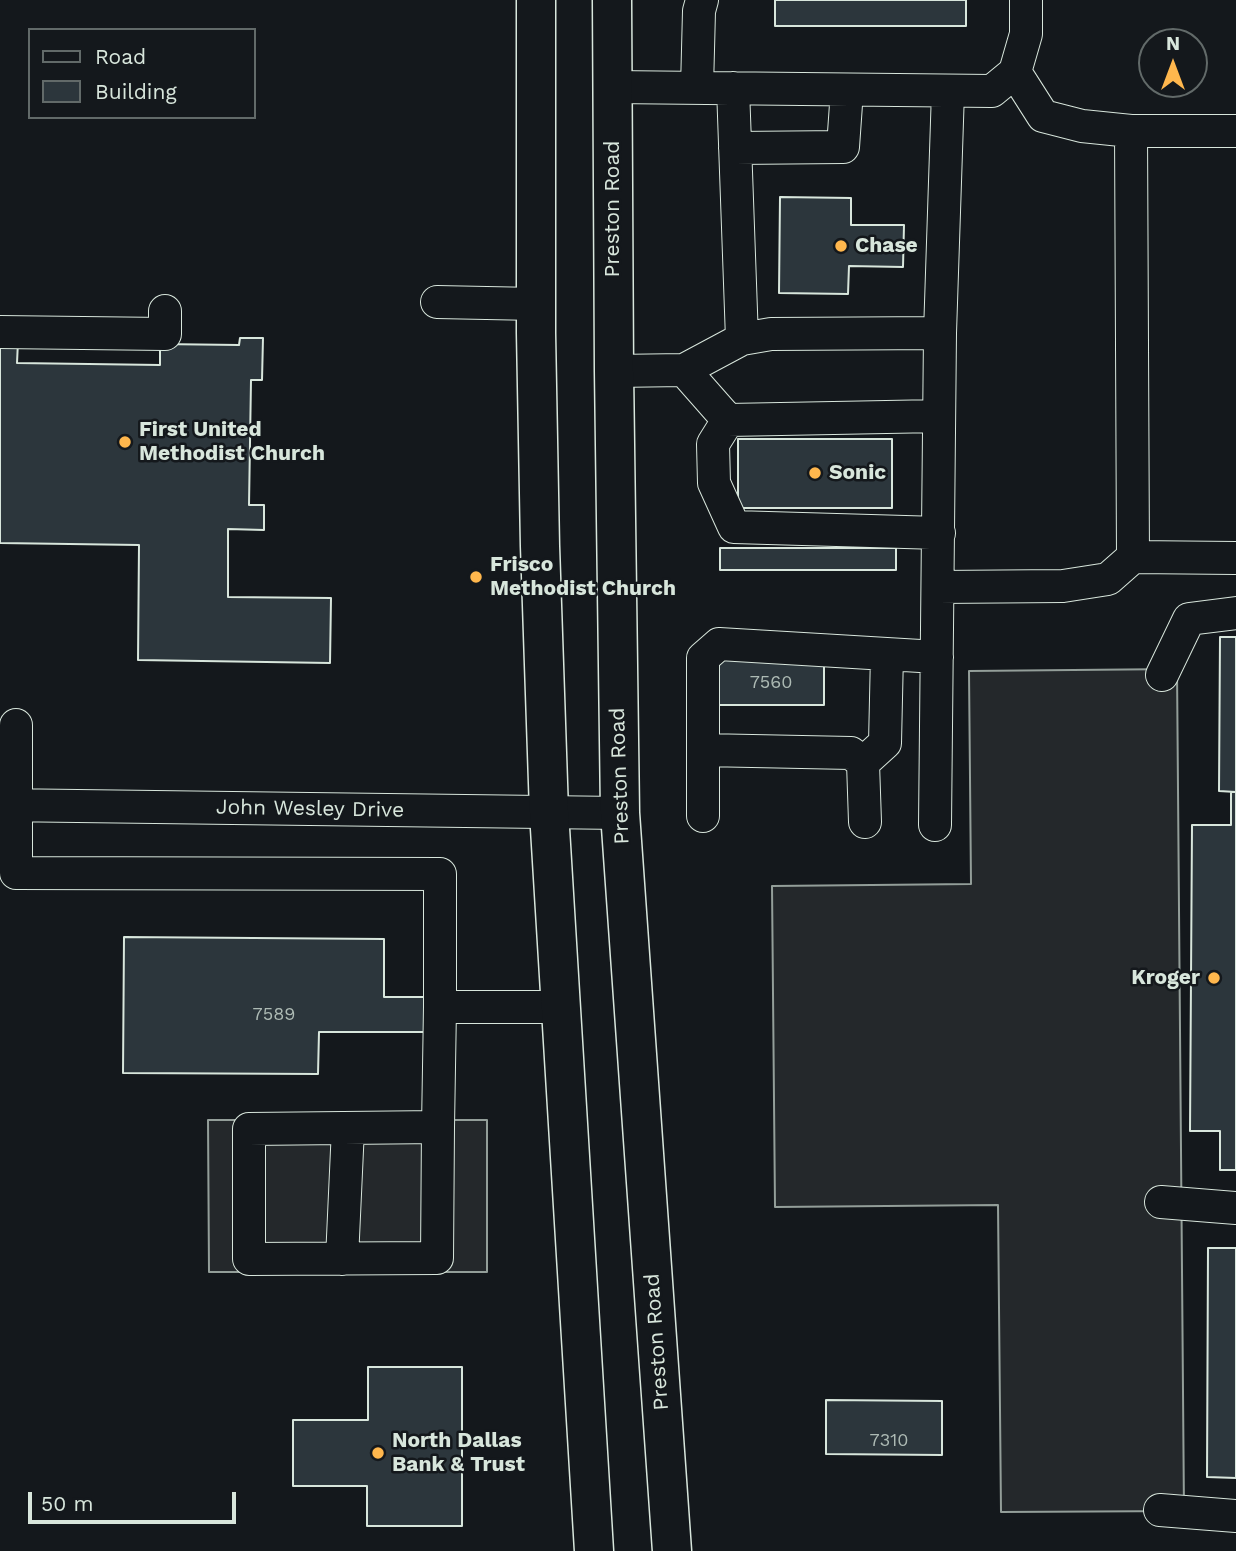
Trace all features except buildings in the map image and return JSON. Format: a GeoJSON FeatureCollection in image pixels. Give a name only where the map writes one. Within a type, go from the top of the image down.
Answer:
{"type":"FeatureCollection","features":[{"type":"Feature","properties":{"kind":"main road"},"geometry":{"type":"LineString","coordinates":[[536,0],[536,304],[540,546],[549,812],[594,1551]]}},
{"type":"Feature","properties":{"kind":"main road","name":"Preston Road"},"geometry":{"type":"LineString","coordinates":[[612,0],[620,813],[672,1551]]}},
{"type":"Feature","properties":{"kind":"street"},"geometry":{"type":"LineString","coordinates":[[696,88],[699,11],[702,0]]}},
{"type":"Feature","properties":{"kind":"street"},"geometry":{"type":"LineString","coordinates":[[612,88],[992,91],[1015,72],[1026,33],[1026,0]]}},
{"type":"Feature","properties":{"kind":"street"},"geometry":{"type":"LineString","coordinates":[[1015,72],[1043,116],[1082,126],[1131,131],[1236,131]]}},
{"type":"Feature","properties":{"kind":"street"},"geometry":{"type":"LineString","coordinates":[[733,88],[741,339]]}},
{"type":"Feature","properties":{"kind":"street"},"geometry":{"type":"LineString","coordinates":[[735,148],[843,147],[847,90]]}},
{"type":"Feature","properties":{"kind":"street"},"geometry":{"type":"LineString","coordinates":[[935,825],[940,333],[948,91]]}},
{"type":"Feature","properties":{"kind":"street"},"geometry":{"type":"LineString","coordinates":[[1131,131],[1133,557]]}},
{"type":"Feature","properties":{"kind":"street"},"geometry":{"type":"LineString","coordinates":[[437,302],[536,304]]}},
{"type":"Feature","properties":{"kind":"street"},"geometry":{"type":"LineString","coordinates":[[0,332],[165,334],[165,311]]}},
{"type":"Feature","properties":{"kind":"street"},"geometry":{"type":"LineString","coordinates":[[614,371],[684,370],[741,339],[771,334],[940,333]]}},
{"type":"Feature","properties":{"kind":"street"},"geometry":{"type":"LineString","coordinates":[[684,370],[728,420],[939,416]]}},
{"type":"Feature","properties":{"kind":"street"},"geometry":{"type":"LineString","coordinates":[[728,420],[713,444],[714,483],[734,527],[939,533]]}},
{"type":"Feature","properties":{"kind":"street"},"geometry":{"type":"LineString","coordinates":[[938,587],[1063,586],[1108,579],[1133,557],[1236,558]]}},
{"type":"Feature","properties":{"kind":"street"},"geometry":{"type":"LineString","coordinates":[[1162,675],[1189,620],[1236,613]]}},
{"type":"Feature","properties":{"kind":"street"},"geometry":{"type":"LineString","coordinates":[[703,816],[703,658],[719,644],[937,657]]}},
{"type":"Feature","properties":{"kind":"street"},"geometry":{"type":"LineString","coordinates":[[865,822],[887,654]]}},
{"type":"Feature","properties":{"kind":"street"},"geometry":{"type":"LineString","coordinates":[[16,725],[8,805],[16,873],[440,874],[438,1258],[249,1259],[249,1129],[438,1126]]}},
{"type":"Feature","properties":{"kind":"street"},"geometry":{"type":"LineString","coordinates":[[703,750],[874,753]]}},
{"type":"Feature","properties":{"kind":"street","name":"John Wesley Drive"},"geometry":{"type":"LineString","coordinates":[[8,805],[620,813]]}},
{"type":"Feature","properties":{"kind":"street"},"geometry":{"type":"LineString","coordinates":[[440,1007],[560,1007]]}},
{"type":"Feature","properties":{"kind":"street"},"geometry":{"type":"LineString","coordinates":[[342,1259],[348,1128]]}},
{"type":"Feature","properties":{"kind":"street"},"geometry":{"type":"LineString","coordinates":[[1161,1202],[1236,1209]]}},
{"type":"Feature","properties":{"kind":"street"},"geometry":{"type":"LineString","coordinates":[[1160,1510],[1236,1516]]}},
{"type":"Feature","properties":{"kind":"shaded area"},"geometry":{"type":"Polygon","coordinates":[[[1177,669],[1184,1511],[1001,1512],[998,1205],[775,1207],[772,886],[971,884],[969,671],[1177,669]]]}},
{"type":"Feature","properties":{"kind":"shaded area"},"geometry":{"type":"Polygon","coordinates":[[[208,1120],[487,1120],[487,1272],[209,1272],[208,1120]]]}},
{"type":"Feature","properties":{"kind":"place","name":"Chase"},"geometry":{"type":"Point","coordinates":[841,246]}},
{"type":"Feature","properties":{"kind":"place","name":"First United Methodist Church"},"geometry":{"type":"Point","coordinates":[125,442]}},
{"type":"Feature","properties":{"kind":"place","name":"Sonic"},"geometry":{"type":"Point","coordinates":[815,473]}},
{"type":"Feature","properties":{"kind":"place","name":"Frisco Methodist Church"},"geometry":{"type":"Point","coordinates":[476,577]}},
{"type":"Feature","properties":{"kind":"place","name":"Kroger"},"geometry":{"type":"Point","coordinates":[1214,978]}},
{"type":"Feature","properties":{"kind":"place","name":"North Dallas Bank & Trust"},"geometry":{"type":"Point","coordinates":[378,1453]}}]}
